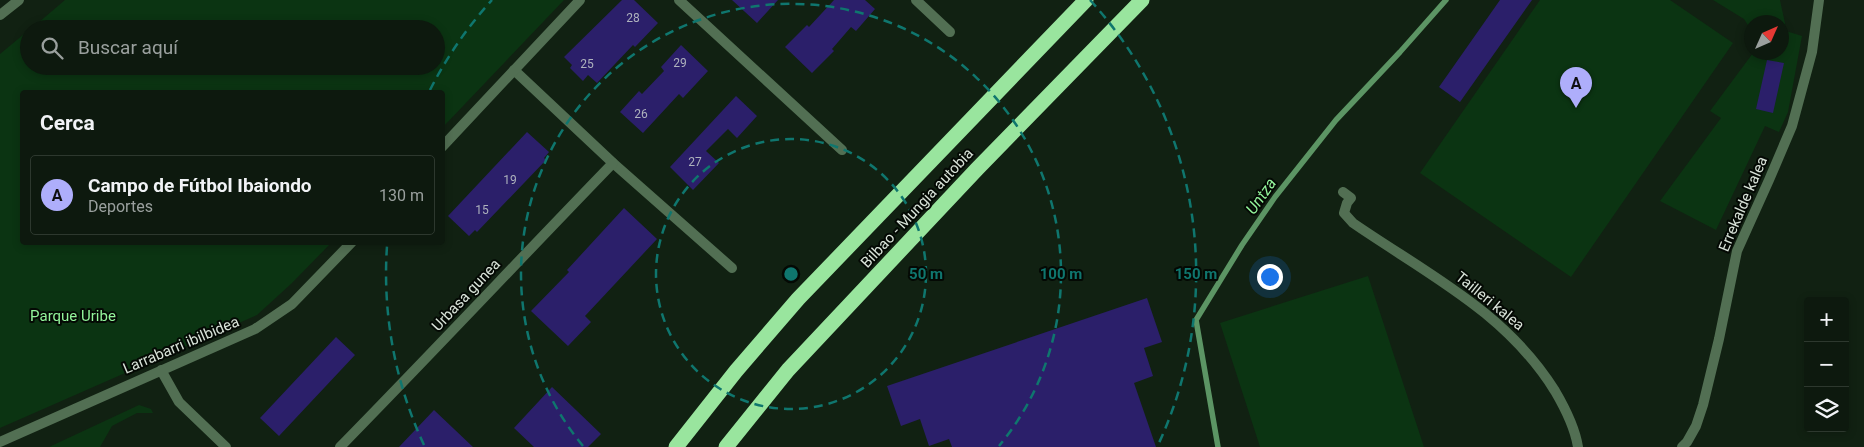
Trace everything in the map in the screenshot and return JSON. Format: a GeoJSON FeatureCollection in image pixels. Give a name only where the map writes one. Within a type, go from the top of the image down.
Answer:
{"type":"FeatureCollection","features":[{"type":"Feature","properties":{"kind":"highway","name":"Bilbao - Mungia autobia"},"geometry":{"type":"LineString","coordinates":[[676,447],[736,371],[798,300],[1086,0]]}},
{"type":"Feature","properties":{"kind":"highway","name":"Bilbao - Mungia autobia"},"geometry":{"type":"LineString","coordinates":[[726,447],[788,370],[977,169],[1142,0]]}},
{"type":"Feature","properties":{"kind":"street"},"geometry":{"type":"LineString","coordinates":[[0,15],[19,0]]}},
{"type":"Feature","properties":{"kind":"street"},"geometry":{"type":"LineString","coordinates":[[445,143],[580,0]]}},
{"type":"Feature","properties":{"kind":"street"},"geometry":{"type":"LineString","coordinates":[[679,0],[842,150]]}},
{"type":"Feature","properties":{"kind":"street"},"geometry":{"type":"LineString","coordinates":[[916,0],[950,32]]}},
{"type":"Feature","properties":{"kind":"street","name":"Errekalde kalea"},"geometry":{"type":"LineString","coordinates":[[1682,447],[1696,426],[1703,405],[1737,251],[1792,126],[1812,52],[1819,0]]}},
{"type":"Feature","properties":{"kind":"street"},"geometry":{"type":"LineString","coordinates":[[514,70],[613,163],[732,268]]}},
{"type":"Feature","properties":{"kind":"street","name":"Urbasa gunea"},"geometry":{"type":"LineString","coordinates":[[340,447],[613,163]]}},
{"type":"Feature","properties":{"kind":"street","name":"Tailleri kalea"},"geometry":{"type":"LineString","coordinates":[[1343,192],[1351,198],[1347,203],[1344,213],[1352,223],[1452,288],[1488,315],[1518,342],[1544,374],[1562,403],[1576,437],[1578,447]]}},
{"type":"Feature","properties":{"kind":"street","name":"Larrabarri ibilbidea"},"geometry":{"type":"LineString","coordinates":[[0,442],[255,329],[292,304],[349,245]]}},
{"type":"Feature","properties":{"kind":"street"},"geometry":{"type":"LineString","coordinates":[[161,370],[179,402],[226,447]]}},
{"type":"Feature","properties":{"kind":"green space","name":"Parque Uribe"},"geometry":{"type":"Polygon","coordinates":[[[65,0],[564,0],[445,125],[445,90],[20,90],[20,245],[329,245],[257,315],[0,428],[0,54],[20,37],[20,75],[445,75],[445,20],[42,20],[65,0]]]}},
{"type":"Feature","properties":{"kind":"green space"},"geometry":{"type":"Polygon","coordinates":[[[1540,0],[1670,0],[1733,43],[1571,277],[1420,173],[1540,0]]]}},
{"type":"Feature","properties":{"kind":"green space"},"geometry":{"type":"Polygon","coordinates":[[[1713,0],[1780,0],[1783,15],[1744,15],[1744,19],[1713,0]]]}},
{"type":"Feature","properties":{"kind":"green space"},"geometry":{"type":"Polygon","coordinates":[[[1789,32],[1802,36],[1788,112],[1779,132],[1765,126],[1716,230],[1660,201],[1721,118],[1710,111],[1748,60],[1789,60],[1789,32]]]}},
{"type":"Feature","properties":{"kind":"green space"},"geometry":{"type":"Polygon","coordinates":[[[1368,276],[1424,447],[1260,447],[1220,323],[1368,276]]]}},
{"type":"Feature","properties":{"kind":"green space"},"geometry":{"type":"Polygon","coordinates":[[[139,405],[151,409],[153,413],[137,413],[112,426],[100,447],[49,447],[139,405]]]}},
{"type":"Feature","properties":{"kind":"building"},"geometry":{"type":"Polygon","coordinates":[[[622,0],[634,0],[658,23],[635,47],[633,45],[597,83],[588,75],[583,81],[570,68],[572,65],[564,57],[622,0]]]}},
{"type":"Feature","properties":{"kind":"building"},"geometry":{"type":"Polygon","coordinates":[[[732,0],[778,0],[757,23],[732,0]]]}},
{"type":"Feature","properties":{"kind":"building"},"geometry":{"type":"Polygon","coordinates":[[[834,0],[865,0],[875,9],[856,31],[851,27],[832,49],[834,51],[812,73],[785,47],[807,25],[809,27],[834,0]]]}},
{"type":"Feature","properties":{"kind":"building"},"geometry":{"type":"Polygon","coordinates":[[[1500,0],[1532,0],[1460,102],[1439,87],[1500,0]]]}},
{"type":"Feature","properties":{"kind":"building"},"geometry":{"type":"Polygon","coordinates":[[[681,45],[708,71],[683,98],[679,94],[643,133],[620,112],[639,91],[642,94],[664,71],[661,67],[681,45]]]}},
{"type":"Feature","properties":{"kind":"building"},"geometry":{"type":"Polygon","coordinates":[[[1767,60],[1784,63],[1773,113],[1756,109],[1767,60]]]}},
{"type":"Feature","properties":{"kind":"building"},"geometry":{"type":"Polygon","coordinates":[[[736,96],[757,116],[737,138],[728,129],[706,151],[719,163],[693,190],[670,167],[736,96]]]}},
{"type":"Feature","properties":{"kind":"building"},"geometry":{"type":"Polygon","coordinates":[[[527,132],[549,152],[544,158],[546,160],[477,232],[475,230],[469,236],[448,216],[527,132]]]}},
{"type":"Feature","properties":{"kind":"building"},"geometry":{"type":"Polygon","coordinates":[[[624,208],[657,239],[585,316],[591,322],[568,346],[531,311],[569,272],[567,270],[624,208]]]}},
{"type":"Feature","properties":{"kind":"building"},"geometry":{"type":"Polygon","coordinates":[[[1147,298],[1162,342],[1144,348],[1153,376],[1134,383],[1156,447],[952,447],[949,439],[929,446],[920,419],[901,426],[887,386],[1147,298]]]}},
{"type":"Feature","properties":{"kind":"building"},"geometry":{"type":"Polygon","coordinates":[[[336,337],[355,355],[279,436],[260,418],[336,337]]]}},
{"type":"Feature","properties":{"kind":"building"},"geometry":{"type":"Polygon","coordinates":[[[552,387],[601,434],[588,447],[534,447],[514,428],[552,387]]]}},
{"type":"Feature","properties":{"kind":"building"},"geometry":{"type":"Polygon","coordinates":[[[434,410],[473,447],[399,447],[434,410]]]}},
{"type":"Feature","properties":{"kind":"waterway","name":"Untza"},"geometry":{"type":"LineString","coordinates":[[1218,447],[1196,320],[1242,245],[1275,197],[1336,120],[1446,0]]}},
{"type":"Feature","properties":{"kind":"place","name":"Campo de Fútbol Ibaiondo"},"geometry":{"type":"Point","coordinates":[1576,108]}}]}
